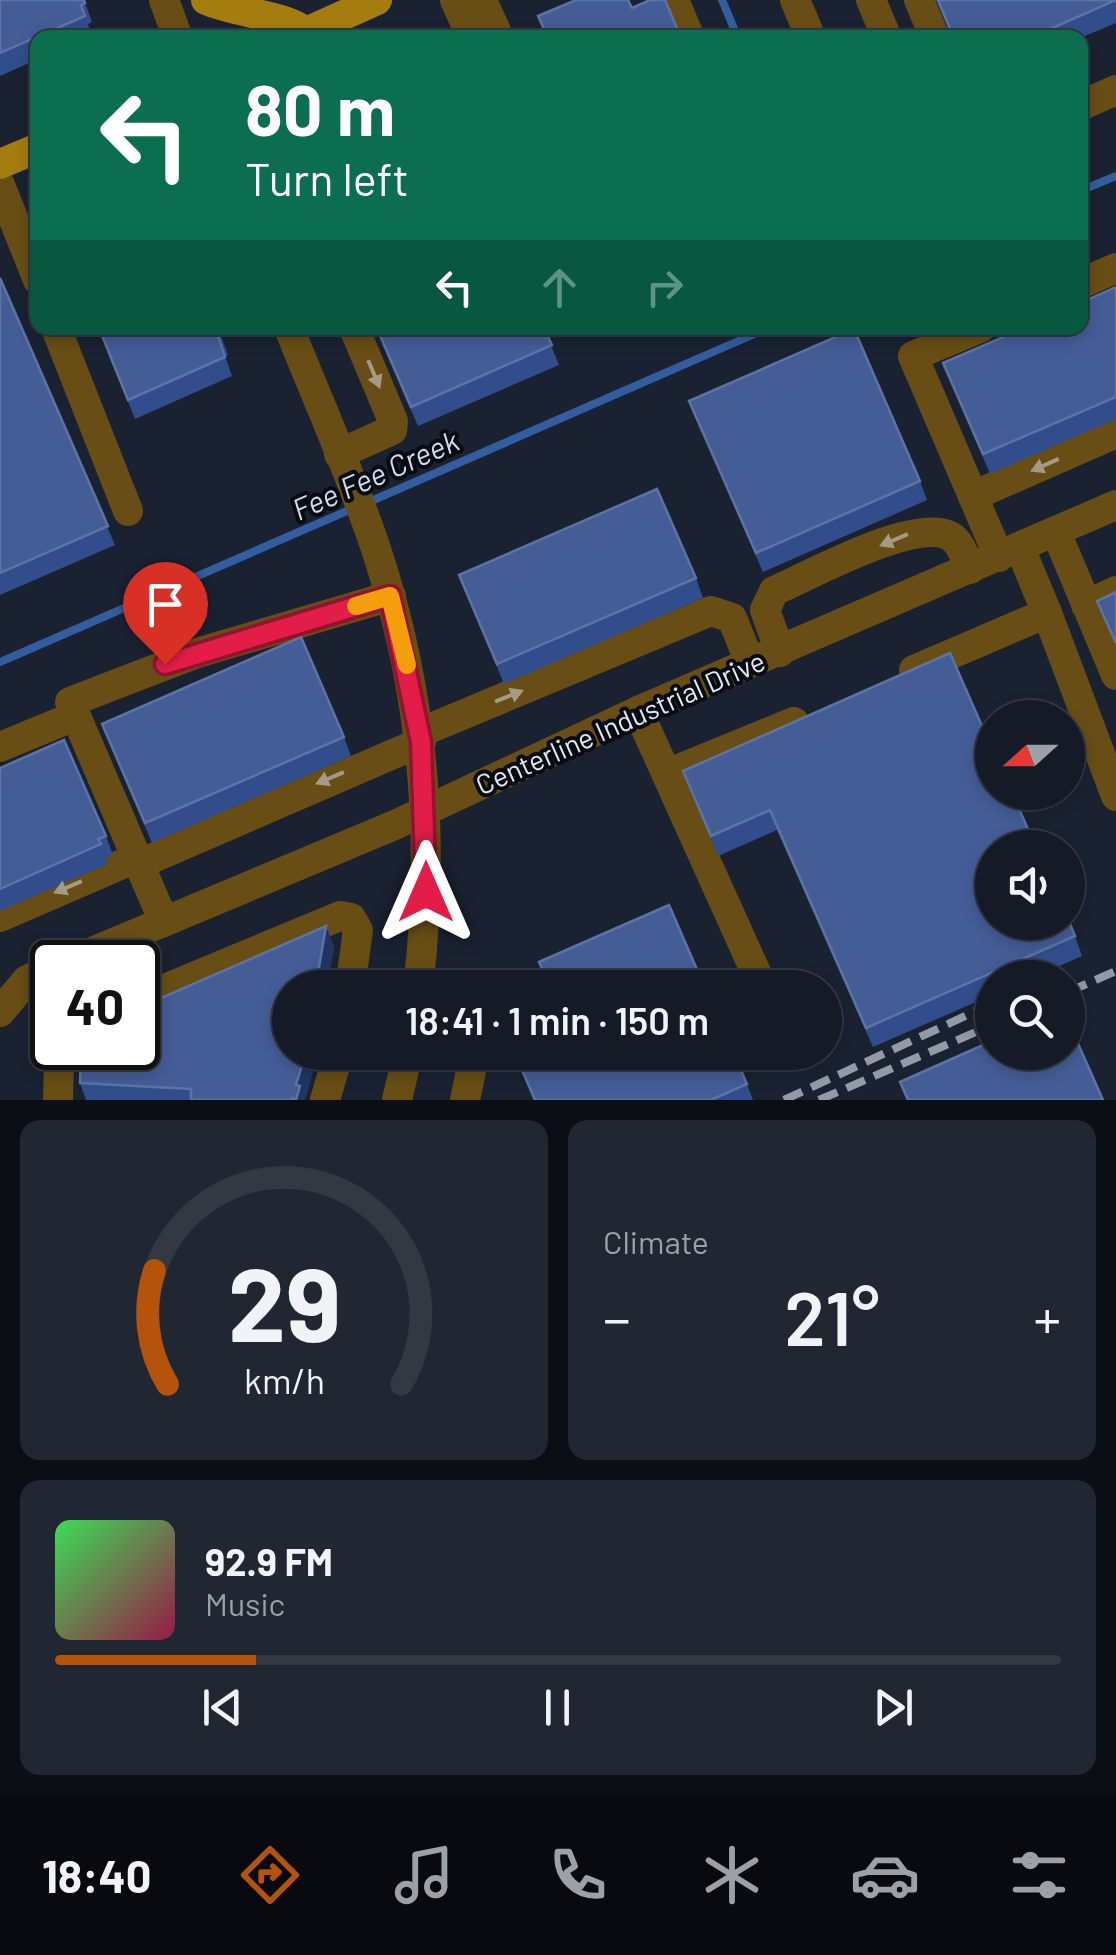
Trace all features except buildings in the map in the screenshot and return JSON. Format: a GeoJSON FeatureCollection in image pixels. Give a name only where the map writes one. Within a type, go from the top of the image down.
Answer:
{"type":"FeatureCollection","features":[{"type":"Feature","properties":{"kind":"main road"},"geometry":{"type":"LineString","coordinates":[[206,0],[242,14],[283,20],[294,30]]}},
{"type":"Feature","properties":{"kind":"main road"},"geometry":{"type":"LineString","coordinates":[[310,30],[377,0]]}},
{"type":"Feature","properties":{"kind":"main road"},"geometry":{"type":"LineString","coordinates":[[0,164],[30,151]]}},
{"type":"Feature","properties":{"kind":"street"},"geometry":{"type":"LineString","coordinates":[[164,0],[175,30]]}},
{"type":"Feature","properties":{"kind":"street"},"geometry":{"type":"LineString","coordinates":[[455,0],[468,30]]}},
{"type":"Feature","properties":{"kind":"street"},"geometry":{"type":"LineString","coordinates":[[482,0],[495,30]]}},
{"type":"Feature","properties":{"kind":"street"},"geometry":{"type":"LineString","coordinates":[[674,0],[687,30]]}},
{"type":"Feature","properties":{"kind":"street"},"geometry":{"type":"LineString","coordinates":[[795,0],[808,30]]}},
{"type":"Feature","properties":{"kind":"street"},"geometry":{"type":"LineString","coordinates":[[871,0],[884,30]]}},
{"type":"Feature","properties":{"kind":"street"},"geometry":{"type":"LineString","coordinates":[[920,0],[933,30]]}},
{"type":"Feature","properties":{"kind":"street"},"geometry":{"type":"LineString","coordinates":[[1088,102],[1116,90]]}},
{"type":"Feature","properties":{"kind":"street"},"geometry":{"type":"LineString","coordinates":[[0,185],[30,260]]}},
{"type":"Feature","properties":{"kind":"street"},"geometry":{"type":"LineString","coordinates":[[1088,280],[1116,268]]}},
{"type":"Feature","properties":{"kind":"street"},"geometry":{"type":"LineString","coordinates":[[59,335],[128,510]]}},
{"type":"Feature","properties":{"kind":"street"},"geometry":{"type":"LineString","coordinates":[[292,335],[375,546],[390,596],[420,738],[426,808],[426,926],[420,970]]}},
{"type":"Feature","properties":{"kind":"street"},"geometry":{"type":"LineString","coordinates":[[343,463],[392,430],[393,421],[357,335]]}},
{"type":"Feature","properties":{"kind":"street"},"geometry":{"type":"LineString","coordinates":[[963,335],[913,356],[974,496],[1047,613],[1116,796]]}},
{"type":"Feature","properties":{"kind":"street"},"geometry":{"type":"LineString","coordinates":[[974,496],[1116,434]]}},
{"type":"Feature","properties":{"kind":"street","name":"Centerline Industrial Drive"},"geometry":{"type":"LineString","coordinates":[[123,940],[638,711],[1116,505]]}},
{"type":"Feature","properties":{"kind":"street"},"geometry":{"type":"LineString","coordinates":[[780,652],[765,610],[774,592],[912,532],[946,534],[958,541],[970,569]]}},
{"type":"Feature","properties":{"kind":"street"},"geometry":{"type":"LineString","coordinates":[[1056,532],[1116,675]]}},
{"type":"Feature","properties":{"kind":"street"},"geometry":{"type":"LineString","coordinates":[[1086,605],[1116,592]]}},
{"type":"Feature","properties":{"kind":"street"},"geometry":{"type":"LineString","coordinates":[[164,922],[70,702],[133,675],[390,596]]}},
{"type":"Feature","properties":{"kind":"street"},"geometry":{"type":"LineString","coordinates":[[0,917],[138,861],[711,611],[732,618],[750,663]]}},
{"type":"Feature","properties":{"kind":"street"},"geometry":{"type":"LineString","coordinates":[[888,681],[1047,613]]}},
{"type":"Feature","properties":{"kind":"street"},"geometry":{"type":"LineString","coordinates":[[638,711],[755,970]]}},
{"type":"Feature","properties":{"kind":"street"},"geometry":{"type":"LineString","coordinates":[[667,774],[819,712]]}},
{"type":"Feature","properties":{"kind":"street"},"geometry":{"type":"LineString","coordinates":[[0,747],[75,716]]}},
{"type":"Feature","properties":{"kind":"street"},"geometry":{"type":"LineString","coordinates":[[160,991],[340,916],[351,918],[358,930],[352,970]]}},
{"type":"Feature","properties":{"kind":"street","name":"Centerline Industrial Drive"},"geometry":{"type":"LineString","coordinates":[[0,1012],[30,979]]}},
{"type":"Feature","properties":{"kind":"street"},"geometry":{"type":"LineString","coordinates":[[58,1100],[59,1070]]}},
{"type":"Feature","properties":{"kind":"street"},"geometry":{"type":"LineString","coordinates":[[325,1100],[334,1070]]}},
{"type":"Feature","properties":{"kind":"street"},"geometry":{"type":"LineString","coordinates":[[396,1100],[404,1070]]}},
{"type":"Feature","properties":{"kind":"street"},"geometry":{"type":"LineString","coordinates":[[465,1100],[471,1070]]}},
{"type":"Feature","properties":{"kind":"waterway"},"geometry":{"type":"LineString","coordinates":[[722,0],[735,30]]}},
{"type":"Feature","properties":{"kind":"waterway","name":"Fee Fee Creek"},"geometry":{"type":"LineString","coordinates":[[1088,188],[1116,176]]}},
{"type":"Feature","properties":{"kind":"waterway","name":"Fee Fee Creek"},"geometry":{"type":"LineString","coordinates":[[369,502],[752,335]]}},
{"type":"Feature","properties":{"kind":"waterway","name":"Fee Fee Creek"},"geometry":{"type":"LineString","coordinates":[[0,662],[356,507]]}},
{"type":"Feature","properties":{"kind":"railway"},"geometry":{"type":"LineString","coordinates":[[1085,985],[1116,971]]}},
{"type":"Feature","properties":{"kind":"railway"},"geometry":{"type":"LineString","coordinates":[[784,1100],[975,1011]]}},
{"type":"Feature","properties":{"kind":"railway"},"geometry":{"type":"LineString","coordinates":[[819,1100],[975,1032]]}},
{"type":"Feature","properties":{"kind":"slow traffic"},"geometry":{"type":"LineString","coordinates":[[356,606],[390,596],[407,665]]}},
{"type":"Feature","properties":{"kind":"route"},"geometry":{"type":"LineString","coordinates":[[165,664],[390,596],[406,656],[421,742],[426,892]]}}]}
